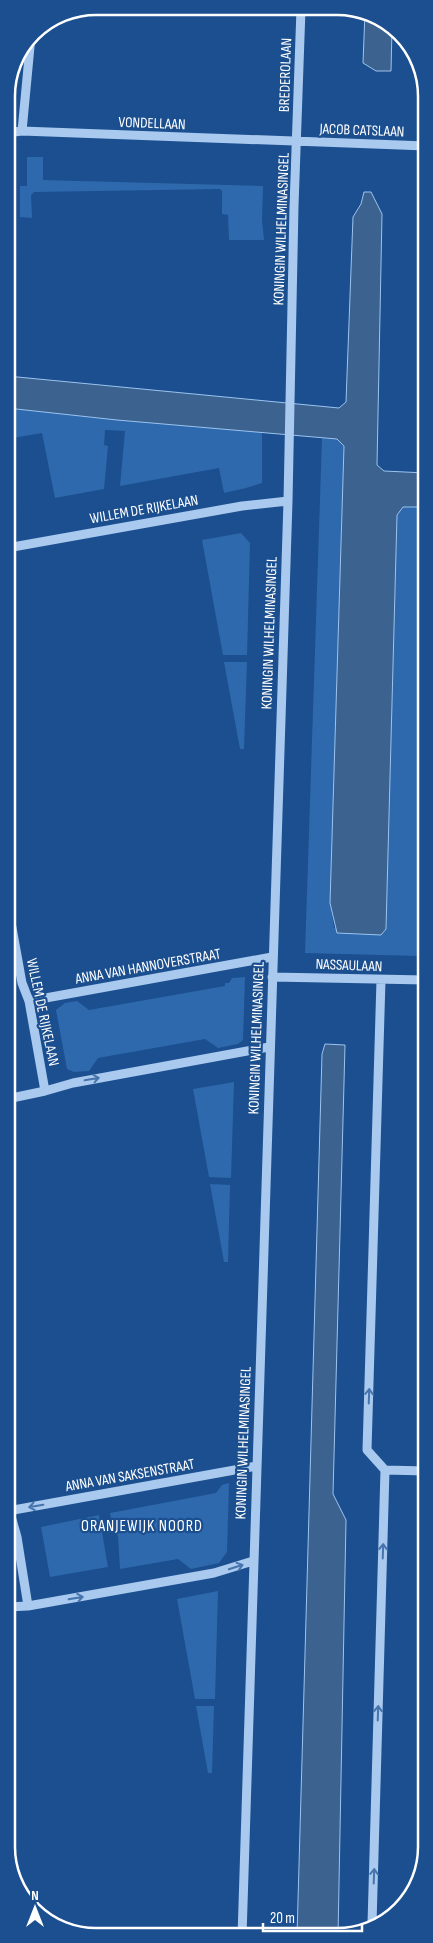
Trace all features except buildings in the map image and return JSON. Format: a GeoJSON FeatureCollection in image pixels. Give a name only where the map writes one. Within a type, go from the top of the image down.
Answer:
{"type":"FeatureCollection","features":[{"type":"Feature","properties":{"kind":"street","name":"BREDEROLAAN"},"geometry":{"type":"LineString","coordinates":[[297,142],[301,15]]}},
{"type":"Feature","properties":{"kind":"street"},"geometry":{"type":"LineString","coordinates":[[22,132],[30,50]]}},
{"type":"Feature","properties":{"kind":"street","name":"VONDELLAAN"},"geometry":{"type":"LineString","coordinates":[[15,132],[297,142]]}},
{"type":"Feature","properties":{"kind":"street","name":"JACOB CATSLAAN"},"geometry":{"type":"LineString","coordinates":[[297,142],[418,146]]}},
{"type":"Feature","properties":{"kind":"street","name":"KONINGIN WILHELMINASINGEL"},"geometry":{"type":"LineString","coordinates":[[242,1928],[288,501],[297,142]]}},
{"type":"Feature","properties":{"kind":"street","name":"WILLEM DE RIJKELAAN"},"geometry":{"type":"LineString","coordinates":[[15,547],[242,506],[288,501]]}},
{"type":"Feature","properties":{"kind":"street","name":"WILLEM DE RIJKELAAN"},"geometry":{"type":"LineString","coordinates":[[15,944],[22,983],[29,1002],[45,1092]]}},
{"type":"Feature","properties":{"kind":"street","name":"ANNA VAN HANNOVERSTRAAT"},"geometry":{"type":"LineString","coordinates":[[29,1002],[272,957]]}},
{"type":"Feature","properties":{"kind":"street","name":"NASSAULAAN"},"geometry":{"type":"LineString","coordinates":[[272,977],[418,980]]}},
{"type":"Feature","properties":{"kind":"street"},"geometry":{"type":"LineString","coordinates":[[381,980],[367,1450],[386,1470],[418,1471]]}},
{"type":"Feature","properties":{"kind":"street"},"geometry":{"type":"LineString","coordinates":[[15,1098],[45,1092],[74,1083],[269,1047]]}},
{"type":"Feature","properties":{"kind":"street","name":"ANNA VAN SAKSENSTRAAT"},"geometry":{"type":"LineString","coordinates":[[15,1506],[256,1466]]}},
{"type":"Feature","properties":{"kind":"street"},"geometry":{"type":"LineString","coordinates":[[372,1920],[386,1470]]}},
{"type":"Feature","properties":{"kind":"street"},"geometry":{"type":"LineString","coordinates":[[15,1530],[28,1606]]}},
{"type":"Feature","properties":{"kind":"street"},"geometry":{"type":"LineString","coordinates":[[15,1607],[214,1574],[253,1561]]}},
{"type":"Feature","properties":{"kind":"shaded area"},"geometry":{"type":"Polygon","coordinates":[[[365,20],[378,26],[392,37],[391,71],[376,71],[363,63],[365,20]]]}},
{"type":"Feature","properties":{"kind":"shaded area"},"geometry":{"type":"Polygon","coordinates":[[[27,157],[43,157],[43,180],[263,186],[262,220],[264,240],[229,240],[228,215],[222,214],[222,191],[220,189],[34,192],[31,195],[32,218],[20,217],[20,186],[27,186],[27,157]]]}},
{"type":"Feature","properties":{"kind":"shaded area"},"geometry":{"type":"Polygon","coordinates":[[[364,192],[371,192],[382,214],[377,465],[384,471],[418,473],[418,507],[403,507],[397,515],[386,929],[381,935],[337,933],[330,903],[344,446],[337,439],[117,420],[15,409],[15,377],[339,408],[346,402],[353,217],[361,204],[364,192]]]}},
{"type":"Feature","properties":{"kind":"shaded area"},"geometry":{"type":"Polygon","coordinates":[[[15,409],[117,420],[262,432],[262,483],[224,493],[219,468],[120,486],[125,431],[105,430],[104,445],[108,446],[104,489],[55,498],[42,433],[15,438],[15,409]]]}},
{"type":"Feature","properties":{"kind":"shaded area"},"geometry":{"type":"Polygon","coordinates":[[[322,438],[337,439],[344,447],[330,903],[334,928],[386,929],[397,515],[403,507],[418,507],[418,956],[305,953],[322,438]]]}},
{"type":"Feature","properties":{"kind":"shaded area"},"geometry":{"type":"Polygon","coordinates":[[[241,533],[250,543],[247,655],[223,655],[202,540],[241,533]]]}},
{"type":"Feature","properties":{"kind":"shaded area"},"geometry":{"type":"Polygon","coordinates":[[[224,662],[247,662],[244,749],[240,749],[224,662]]]}},
{"type":"Feature","properties":{"kind":"shaded area"},"geometry":{"type":"Polygon","coordinates":[[[245,977],[243,1040],[238,1044],[218,1048],[205,1039],[98,1058],[89,1071],[74,1072],[67,1069],[56,1010],[65,1003],[77,1001],[89,1010],[225,986],[225,983],[229,983],[232,978],[245,977]]]}},
{"type":"Feature","properties":{"kind":"shaded area"},"geometry":{"type":"Polygon","coordinates":[[[325,1044],[345,1045],[333,1494],[346,1520],[338,1928],[297,1928],[322,1054],[325,1044]]]}},
{"type":"Feature","properties":{"kind":"shaded area"},"geometry":{"type":"Polygon","coordinates":[[[234,1082],[231,1178],[209,1177],[193,1089],[234,1082]]]}},
{"type":"Feature","properties":{"kind":"shaded area"},"geometry":{"type":"Polygon","coordinates":[[[210,1184],[230,1185],[228,1262],[224,1262],[210,1184]]]}},
{"type":"Feature","properties":{"kind":"shaded area"},"geometry":{"type":"Polygon","coordinates":[[[229,1483],[227,1552],[219,1563],[191,1569],[178,1559],[120,1569],[118,1536],[114,1533],[110,1513],[216,1493],[222,1485],[229,1483]]]}},
{"type":"Feature","properties":{"kind":"shaded area"},"geometry":{"type":"Polygon","coordinates":[[[99,1515],[108,1567],[50,1577],[41,1527],[99,1515]]]}},
{"type":"Feature","properties":{"kind":"shaded area"},"geometry":{"type":"Polygon","coordinates":[[[218,1591],[215,1699],[195,1699],[177,1599],[218,1591]]]}},
{"type":"Feature","properties":{"kind":"shaded area"},"geometry":{"type":"Polygon","coordinates":[[[196,1706],[214,1706],[212,1773],[208,1773],[196,1706]]]}},
{"type":"Feature","properties":{"kind":"district","name":"ORANJEWIJK NOORD"},"geometry":{"type":"Point","coordinates":[142,1525]}}]}
